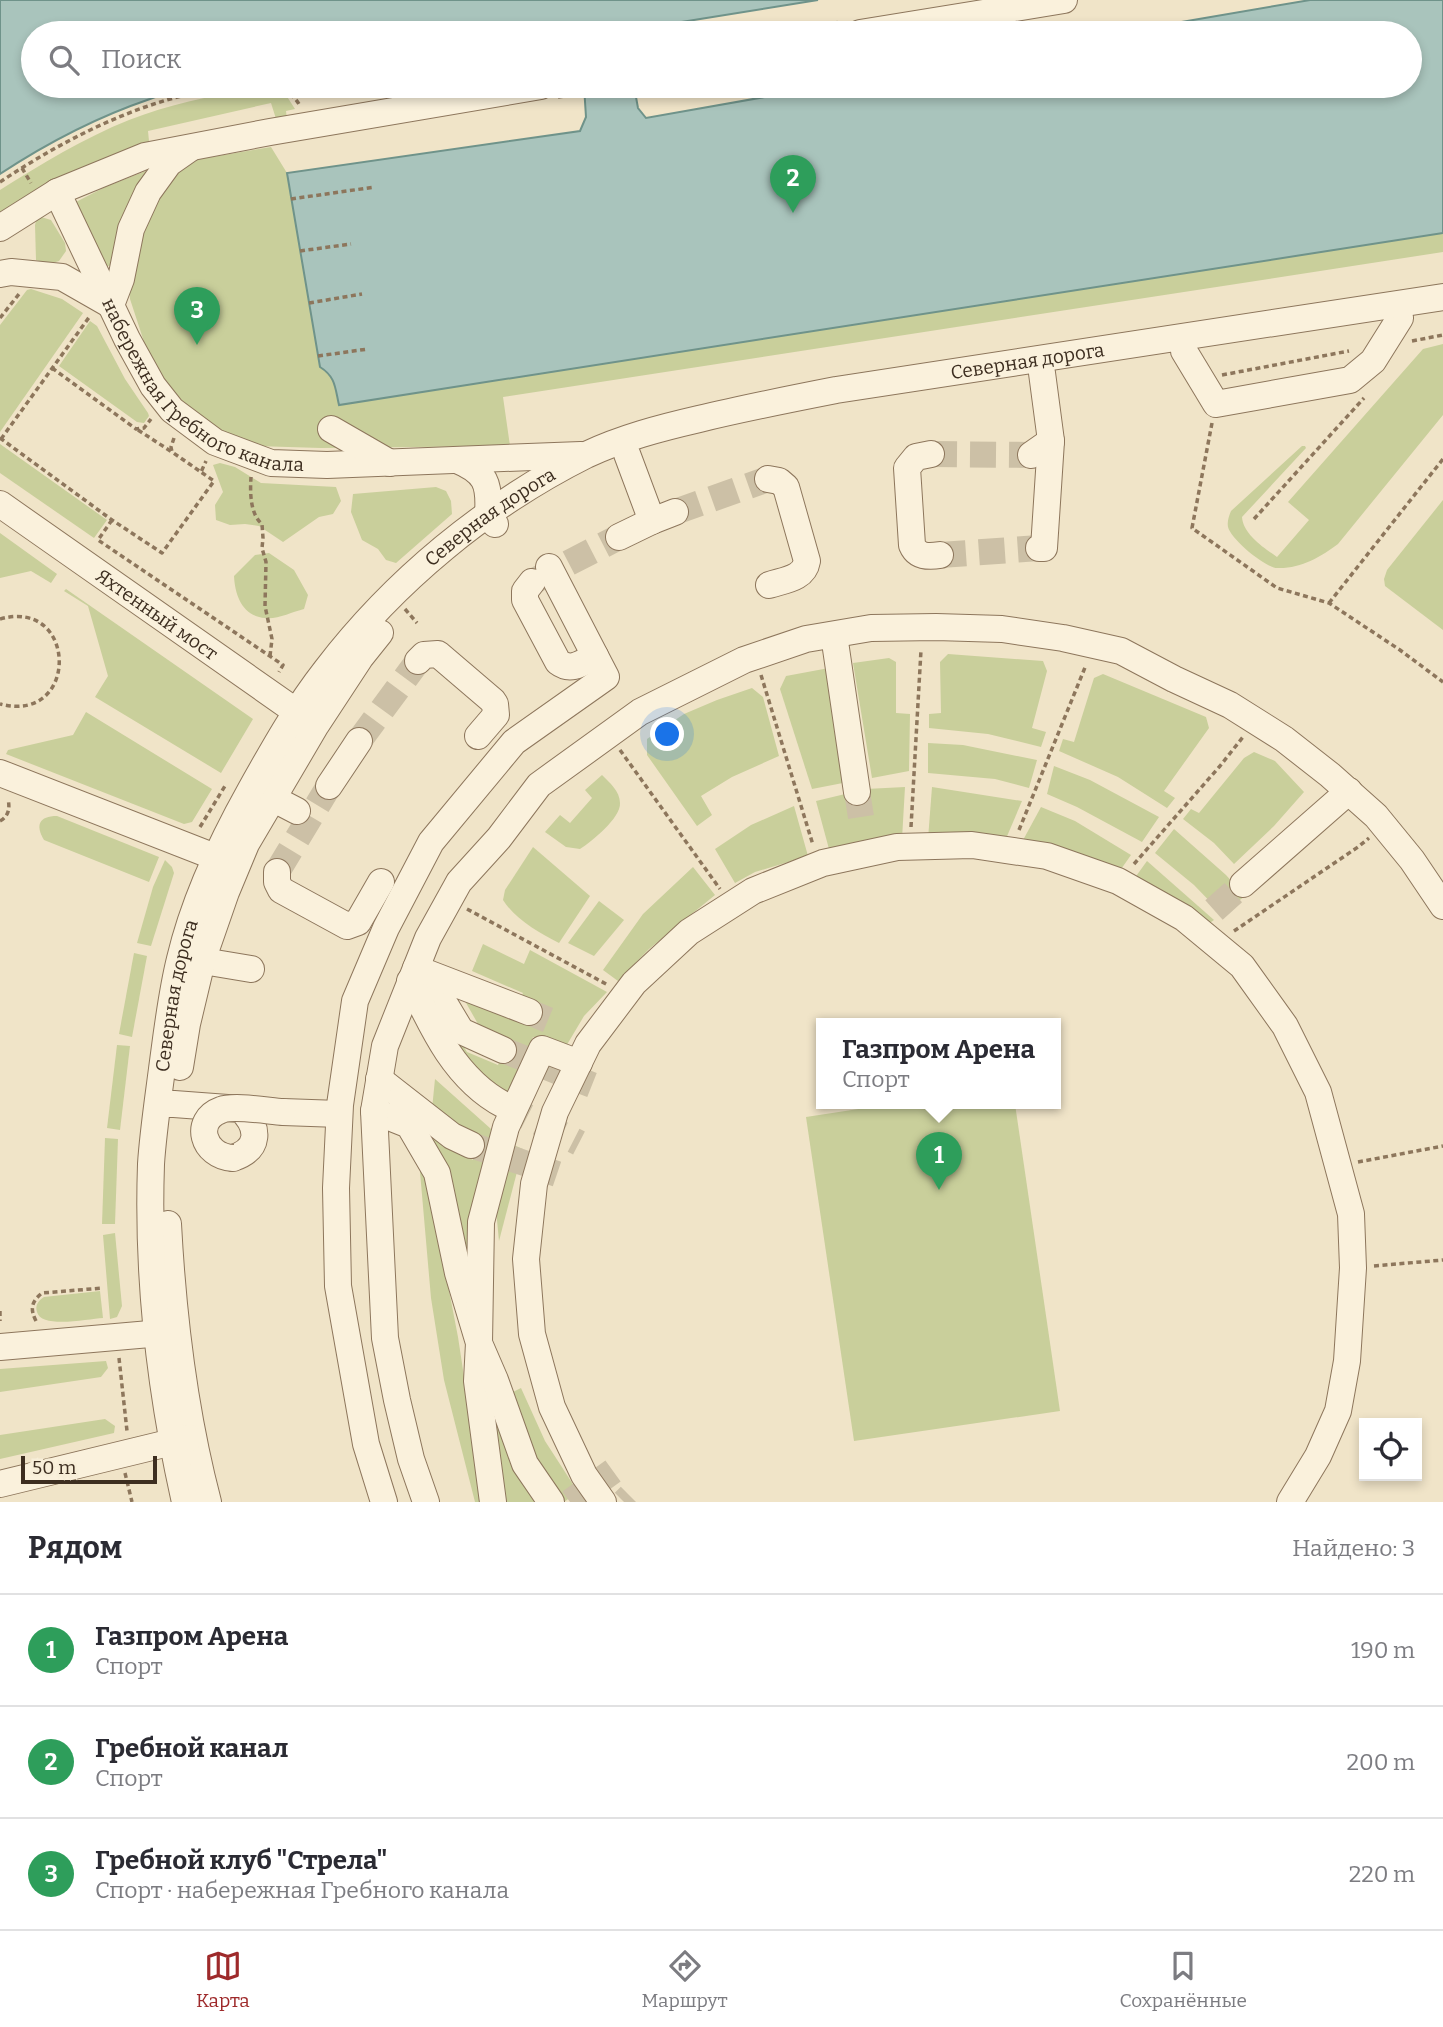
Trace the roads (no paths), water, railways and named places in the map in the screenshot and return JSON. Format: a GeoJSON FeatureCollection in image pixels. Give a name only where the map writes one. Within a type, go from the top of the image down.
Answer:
{"type":"FeatureCollection","features":[{"type":"Feature","properties":{"kind":"street"},"geometry":{"type":"LineString","coordinates":[[934,21],[1064,0]]}},
{"type":"Feature","properties":{"kind":"street","name":"набережная Гребного канала"},"geometry":{"type":"LineString","coordinates":[[501,98],[270,132],[192,147],[169,163],[148,192],[131,229],[121,279],[100,313],[127,339],[153,386],[172,410],[215,442],[271,463],[327,466],[457,460],[592,461]]}},
{"type":"Feature","properties":{"kind":"street"},"geometry":{"type":"LineString","coordinates":[[0,228],[57,192],[145,156],[192,147]]}},
{"type":"Feature","properties":{"kind":"street"},"geometry":{"type":"LineString","coordinates":[[57,192],[100,313]]}},
{"type":"Feature","properties":{"kind":"street"},"geometry":{"type":"LineString","coordinates":[[0,274],[11,272],[62,277],[100,313]]}},
{"type":"Feature","properties":{"kind":"street","name":"Северная дорога"},"geometry":{"type":"LineString","coordinates":[[227,861],[246,844],[272,798],[307,724],[326,670],[366,621],[429,561],[620,441],[756,405],[836,390],[1443,298]]}},
{"type":"Feature","properties":{"kind":"street","name":"Северная дорога"},"geometry":{"type":"LineString","coordinates":[[592,461],[785,415],[1443,312]]}},
{"type":"Feature","properties":{"kind":"street"},"geometry":{"type":"LineString","coordinates":[[1184,351],[1216,404],[1350,380],[1373,360],[1395,348],[1400,318]]}},
{"type":"Feature","properties":{"kind":"street"},"geometry":{"type":"LineString","coordinates":[[1039,548],[1044,548],[1042,373]]}},
{"type":"Feature","properties":{"kind":"street"},"geometry":{"type":"LineString","coordinates":[[331,429],[390,463]]}},
{"type":"Feature","properties":{"kind":"street"},"geometry":{"type":"LineString","coordinates":[[619,537],[663,516],[626,454]]}},
{"type":"Feature","properties":{"kind":"street"},"geometry":{"type":"LineString","coordinates":[[927,454],[912,460],[907,468],[912,545],[918,553],[935,556]]}},
{"type":"Feature","properties":{"kind":"street"},"geometry":{"type":"LineString","coordinates":[[457,460],[480,472],[487,483],[492,521]]}},
{"type":"Feature","properties":{"kind":"street"},"geometry":{"type":"LineString","coordinates":[[768,479],[779,481],[786,487],[807,561],[801,574],[769,584]]}},
{"type":"Feature","properties":{"kind":"street","name":"Яхтенный мост"},"geometry":{"type":"LineString","coordinates":[[0,504],[307,724],[352,750],[329,786]]}},
{"type":"Feature","properties":{"kind":"street"},"geometry":{"type":"LineString","coordinates":[[384,1502],[366,1444],[338,1286],[336,1188],[340,1114],[355,1001],[386,928],[431,842],[514,742],[606,677],[587,661],[537,577],[525,591],[524,600],[558,662],[566,667],[587,661]]}},
{"type":"Feature","properties":{"kind":"street"},"geometry":{"type":"LineString","coordinates":[[426,1502],[411,1459],[385,1338],[373,1111],[385,1046],[428,938],[459,882],[499,838],[539,785],[640,712],[744,660],[806,639],[871,628],[1002,629],[1063,638],[1121,651],[1230,705],[1284,739],[1330,775],[1376,816],[1412,860],[1443,906]]}},
{"type":"Feature","properties":{"kind":"street"},"geometry":{"type":"LineString","coordinates":[[834,635],[857,792]]}},
{"type":"Feature","properties":{"kind":"street"},"geometry":{"type":"LineString","coordinates":[[419,659],[429,653],[438,654],[493,701],[496,715],[478,736]]}},
{"type":"Feature","properties":{"kind":"street","name":"Северная дорога"},"geometry":{"type":"LineString","coordinates":[[183,1439],[167,1333],[152,1286],[152,1161],[187,1024],[191,959],[227,861],[237,815],[307,724]]}},
{"type":"Feature","properties":{"kind":"street"},"geometry":{"type":"LineString","coordinates":[[1,782],[227,861]]}},
{"type":"Feature","properties":{"kind":"street"},"geometry":{"type":"LineString","coordinates":[[1243,884],[1349,791]]}},
{"type":"Feature","properties":{"kind":"street"},"geometry":{"type":"LineString","coordinates":[[272,798],[297,811]]}},
{"type":"Feature","properties":{"kind":"street"},"geometry":{"type":"LineString","coordinates":[[603,1502],[584,1475],[552,1408],[532,1334],[526,1259],[534,1184],[555,1111],[588,1044],[634,984],[689,932],[753,891],[819,864],[897,847],[972,845],[1047,856],[1118,881],[1184,918],[1242,966],[1285,1026],[1318,1092],[1352,1214],[1353,1268],[1347,1362],[1339,1411],[1318,1456],[1290,1502]]}},
{"type":"Feature","properties":{"kind":"street"},"geometry":{"type":"LineString","coordinates":[[277,873],[281,890],[347,926],[358,922],[381,882]]}},
{"type":"Feature","properties":{"kind":"street"},"geometry":{"type":"LineString","coordinates":[[191,959],[251,969]]}},
{"type":"Feature","properties":{"kind":"street"},"geometry":{"type":"LineString","coordinates":[[413,975],[529,1013]]}},
{"type":"Feature","properties":{"kind":"street"},"geometry":{"type":"LineString","coordinates":[[413,975],[443,1001],[461,1031],[503,1050]]}},
{"type":"Feature","properties":{"kind":"street"},"geometry":{"type":"LineString","coordinates":[[413,975],[439,1039],[456,1065],[504,1105]]}},
{"type":"Feature","properties":{"kind":"street"},"geometry":{"type":"LineString","coordinates":[[493,1502],[477,1381],[481,1222],[506,1127],[542,1049],[579,1063]]}},
{"type":"Feature","properties":{"kind":"street"},"geometry":{"type":"LineString","coordinates":[[379,1079],[452,1136],[471,1145]]}},
{"type":"Feature","properties":{"kind":"street"},"geometry":{"type":"LineString","coordinates":[[166,1104],[241,1109],[251,1121],[255,1130],[254,1140],[242,1155],[233,1158],[214,1153],[208,1146],[205,1126],[217,1111],[226,1108],[283,1112],[340,1114]]}},
{"type":"Feature","properties":{"kind":"street"},"geometry":{"type":"LineString","coordinates":[[373,1111],[408,1125],[437,1173],[458,1273],[480,1343],[525,1464],[551,1502]]}},
{"type":"Feature","properties":{"kind":"street"},"geometry":{"type":"LineString","coordinates":[[0,1348],[167,1333]]}},
{"type":"Feature","properties":{"kind":"street"},"geometry":{"type":"LineString","coordinates":[[0,1484],[183,1439]]}},
{"type":"Feature","properties":{"kind":"street"},"geometry":{"type":"LineString","coordinates":[[183,1439],[185,1502]]}},
{"type":"Feature","properties":{"kind":"street"},"geometry":{"type":"LineString","coordinates":[[183,1439],[208,1502]]}},
{"type":"Feature","properties":{"kind":"water"},"geometry":{"type":"Polygon","coordinates":[[[0,0],[818,0],[688,21],[21,21],[21,98],[153,98],[92,122],[54,141],[0,174],[0,0]]]}},
{"type":"Feature","properties":{"kind":"water"},"geometry":{"type":"Polygon","coordinates":[[[1310,0],[1443,0],[1443,233],[339,405],[332,379],[320,367],[287,173],[580,131],[586,117],[585,98],[636,98],[638,108],[646,118],[759,98],[1422,98],[1422,21],[1187,21],[1310,0]]]}},
{"type":"Feature","properties":{"kind":"tunnel"},"geometry":{"type":"LineString","coordinates":[[931,454],[1031,455]]}},
{"type":"Feature","properties":{"kind":"tunnel"},"geometry":{"type":"LineString","coordinates":[[675,512],[768,479]]}},
{"type":"Feature","properties":{"kind":"tunnel"},"geometry":{"type":"LineString","coordinates":[[534,581],[619,537]]}},
{"type":"Feature","properties":{"kind":"tunnel"},"geometry":{"type":"LineString","coordinates":[[940,555],[1039,548]]}},
{"type":"Feature","properties":{"kind":"tunnel"},"geometry":{"type":"LineString","coordinates":[[359,741],[418,661]]}},
{"type":"Feature","properties":{"kind":"tunnel"},"geometry":{"type":"LineString","coordinates":[[277,872],[329,786]]}},
{"type":"Feature","properties":{"kind":"tunnel"},"geometry":{"type":"LineString","coordinates":[[857,792],[861,817]]}},
{"type":"Feature","properties":{"kind":"tunnel"},"geometry":{"type":"LineString","coordinates":[[1214,910],[1243,884]]}},
{"type":"Feature","properties":{"kind":"tunnel"},"geometry":{"type":"LineString","coordinates":[[529,1012],[548,1020]]}},
{"type":"Feature","properties":{"kind":"tunnel"},"geometry":{"type":"LineString","coordinates":[[503,1050],[592,1085]]}},
{"type":"Feature","properties":{"kind":"tunnel"},"geometry":{"type":"LineString","coordinates":[[504,1105],[579,1143]]}},
{"type":"Feature","properties":{"kind":"tunnel"},"geometry":{"type":"LineString","coordinates":[[471,1145],[557,1174]]}},
{"type":"Feature","properties":{"kind":"tunnel"},"geometry":{"type":"LineString","coordinates":[[570,1502],[613,1471]]}},
{"type":"Feature","properties":{"kind":"tunnel"},"geometry":{"type":"LineString","coordinates":[[624,1502],[630,1496]]}},
{"type":"Feature","properties":{"kind":"place","name":"Гребной канал"},"geometry":{"type":"Point","coordinates":[793,213]}},
{"type":"Feature","properties":{"kind":"place","name":"Гребной клуб \"Стрела\""},"geometry":{"type":"Point","coordinates":[197,345]}},
{"type":"Feature","properties":{"kind":"place","name":"Газпром Арена"},"geometry":{"type":"Point","coordinates":[939,1190]}}]}
